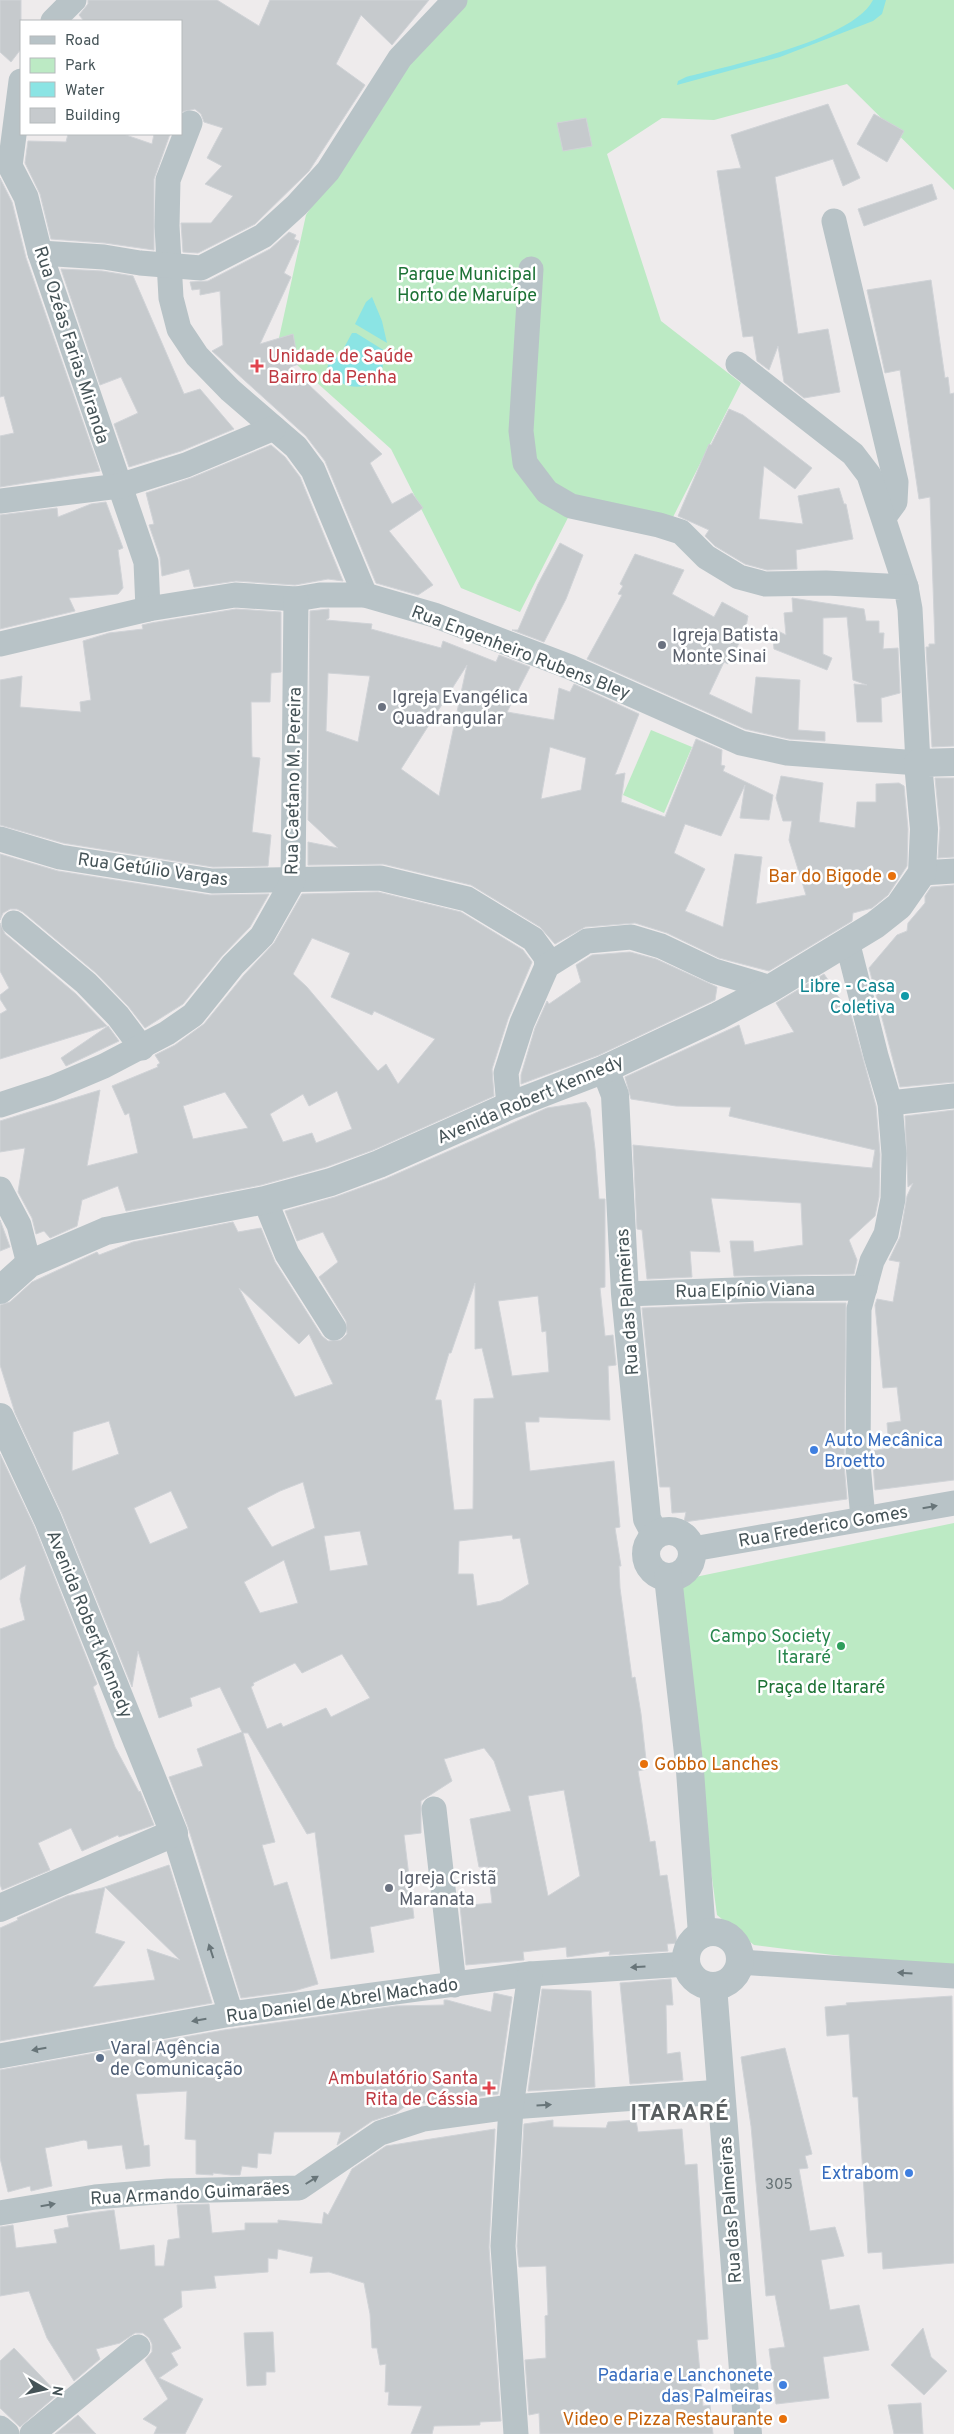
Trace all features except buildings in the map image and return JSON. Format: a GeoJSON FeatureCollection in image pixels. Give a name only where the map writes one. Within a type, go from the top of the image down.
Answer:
{"type":"FeatureCollection","features":[{"type":"Feature","properties":{"kind":"street"},"geometry":{"type":"LineString","coordinates":[[54,20],[74,0]]}},
{"type":"Feature","properties":{"kind":"street"},"geometry":{"type":"LineString","coordinates":[[40,254],[104,257],[200,268],[263,236],[297,205],[328,171],[400,58],[455,0]]}},
{"type":"Feature","properties":{"kind":"street","name":"Rua Ozéas Farias Miranda"},"geometry":{"type":"LineString","coordinates":[[20,86],[5,167],[26,197],[40,254],[146,562],[148,609]]}},
{"type":"Feature","properties":{"kind":"street"},"geometry":{"type":"LineString","coordinates":[[190,123],[168,180],[167,226],[172,298],[179,329],[196,356],[230,390],[296,447],[313,470],[365,595]]}},
{"type":"Feature","properties":{"kind":"street"},"geometry":{"type":"LineString","coordinates":[[834,221],[896,482],[895,502],[884,517]]}},
{"type":"Feature","properties":{"kind":"street"},"geometry":{"type":"LineString","coordinates":[[531,269],[521,431],[525,463],[547,492],[572,506],[660,525],[681,532],[706,557],[739,577],[765,584],[906,587]]}},
{"type":"Feature","properties":{"kind":"street"},"geometry":{"type":"LineString","coordinates":[[738,364],[853,454],[868,474],[906,587],[910,609],[918,763],[924,829],[922,872],[954,871]]}},
{"type":"Feature","properties":{"kind":"street"},"geometry":{"type":"LineString","coordinates":[[0,501],[119,486],[186,465],[274,428]]}},
{"type":"Feature","properties":{"kind":"street","name":"Rua Engenheiro Rubens Bley"},"geometry":{"type":"LineString","coordinates":[[0,644],[148,609],[235,595],[296,599],[320,595],[365,595],[434,615],[570,667],[742,743],[787,753],[918,763]]}},
{"type":"Feature","properties":{"kind":"street","name":"Rua Caetano M. Pereira"},"geometry":{"type":"LineString","coordinates":[[0,1104],[52,1088],[142,1048],[167,1034],[193,1014],[232,965],[262,936],[293,881],[296,599]]}},
{"type":"Feature","properties":{"kind":"street"},"geometry":{"type":"LineString","coordinates":[[918,763],[954,762]]}},
{"type":"Feature","properties":{"kind":"street","name":"Rua Getúlio Vargas"},"geometry":{"type":"LineString","coordinates":[[0,839],[60,857],[202,879],[293,881],[380,878],[467,899],[533,939],[546,957],[547,966]]}},
{"type":"Feature","properties":{"kind":"street","name":"Avenida Robert Kennedy"},"geometry":{"type":"LineString","coordinates":[[0,1290],[29,1264],[106,1232],[265,1200],[331,1182],[379,1164],[509,1106],[605,1069],[718,1016],[771,988],[875,925],[899,906],[922,872]]}},
{"type":"Feature","properties":{"kind":"street"},"geometry":{"type":"LineString","coordinates":[[14,924],[86,983],[118,1016],[142,1048]]}},
{"type":"Feature","properties":{"kind":"street"},"geometry":{"type":"LineString","coordinates":[[509,1106],[506,1073],[522,1023],[547,966],[587,941],[632,938],[661,946],[714,971],[771,988]]}},
{"type":"Feature","properties":{"kind":"street"},"geometry":{"type":"LineString","coordinates":[[847,941],[890,1103],[894,1154],[893,1199],[886,1234],[872,1261],[859,1309],[858,1464],[863,1518]]}},
{"type":"Feature","properties":{"kind":"street","name":"Rua das Palmeiras"},"geometry":{"type":"LineString","coordinates":[[605,1069],[615,1095],[624,1294],[647,1519],[655,1534]]}},
{"type":"Feature","properties":{"kind":"street"},"geometry":{"type":"LineString","coordinates":[[890,1103],[954,1096]]}},
{"type":"Feature","properties":{"kind":"street"},"geometry":{"type":"LineString","coordinates":[[0,1189],[18,1225],[29,1264]]}},
{"type":"Feature","properties":{"kind":"street"},"geometry":{"type":"LineString","coordinates":[[265,1200],[287,1254],[334,1328]]}},
{"type":"Feature","properties":{"kind":"street","name":"Rua Elpínio Viana"},"geometry":{"type":"LineString","coordinates":[[624,1294],[764,1289],[865,1288]]}},
{"type":"Feature","properties":{"kind":"street","name":"Avenida Robert Kennedy"},"geometry":{"type":"LineString","coordinates":[[0,1417],[48,1520],[174,1832]]}},
{"type":"Feature","properties":{"kind":"street","name":"Rua Frederico Gomes"},"geometry":{"type":"LineString","coordinates":[[693,1549],[954,1503]]}},
{"type":"Feature","properties":{"kind":"street"},"geometry":{"type":"LineString","coordinates":[[670,1530],[685,1535],[693,1549],[691,1563],[682,1574],[668,1577],[655,1572],[647,1560],[647,1546],[655,1534],[670,1530]]}},
{"type":"Feature","properties":{"kind":"street"},"geometry":{"type":"LineString","coordinates":[[668,1577],[690,1771],[702,1934]]}},
{"type":"Feature","properties":{"kind":"street"},"geometry":{"type":"LineString","coordinates":[[434,1809],[454,1985]]}},
{"type":"Feature","properties":{"kind":"street"},"geometry":{"type":"LineString","coordinates":[[0,1908],[174,1832],[231,2014]]}},
{"type":"Feature","properties":{"kind":"street"},"geometry":{"type":"LineString","coordinates":[[718,1933],[731,1939],[737,1947],[740,1962],[732,1978],[722,1985],[713,1986],[696,1980],[687,1964],[690,1946],[695,1939],[702,1934],[718,1933]]}},
{"type":"Feature","properties":{"kind":"street"},"geometry":{"type":"LineString","coordinates":[[740,1962],[954,1976]]}},
{"type":"Feature","properties":{"kind":"street","name":"Rua Daniel de Abrel Machado"},"geometry":{"type":"LineString","coordinates":[[0,2056],[231,2014],[530,1974],[687,1964]]}},
{"type":"Feature","properties":{"kind":"street"},"geometry":{"type":"LineString","coordinates":[[516,2434],[503,2246],[511,2107],[530,1974]]}},
{"type":"Feature","properties":{"kind":"street","name":"Rua das Palmeiras"},"geometry":{"type":"LineString","coordinates":[[713,1986],[748,2434]]}},
{"type":"Feature","properties":{"kind":"street","name":"Rua Armando Guimarães"},"geometry":{"type":"LineString","coordinates":[[0,2213],[95,2196],[168,2191],[299,2188],[380,2133],[422,2120],[511,2107],[721,2092]]}},
{"type":"Feature","properties":{"kind":"street"},"geometry":{"type":"LineString","coordinates":[[32,2434],[138,2347]]}},
{"type":"Feature","properties":{"kind":"street"},"geometry":{"type":"LineString","coordinates":[[0,2428],[7,2434]]}},
{"type":"Feature","properties":{"kind":"green space","name":"Parque Municipal Horto de Maruípe"},"geometry":{"type":"Polygon","coordinates":[[[461,0],[954,0],[954,190],[847,84],[714,120],[662,118],[607,154],[661,321],[741,383],[670,523],[576,502],[520,612],[461,588],[391,449],[277,347],[306,215],[403,66],[461,0]]]}},
{"type":"Feature","properties":{"kind":"green space"},"geometry":{"type":"Polygon","coordinates":[[[651,730],[692,747],[664,813],[623,795],[651,730]]]}},
{"type":"Feature","properties":{"kind":"green space","name":"Praça de Itararé"},"geometry":{"type":"Polygon","coordinates":[[[954,1523],[954,1968],[920,1966],[754,1945],[717,1915],[697,1767],[676,1581],[954,1523]]]}},
{"type":"Feature","properties":{"kind":"water"},"geometry":{"type":"Polygon","coordinates":[[[873,0],[886,0],[882,14],[873,21],[780,57],[677,85],[678,81],[686,77],[759,58],[816,39],[841,27],[861,14],[873,0]]]}},
{"type":"Feature","properties":{"kind":"water"},"geometry":{"type":"Polygon","coordinates":[[[372,297],[382,321],[387,343],[355,324],[366,302],[372,297]]]}},
{"type":"Feature","properties":{"kind":"water"},"geometry":{"type":"Polygon","coordinates":[[[352,333],[356,333],[385,351],[381,378],[359,387],[345,385],[327,370],[329,360],[340,355],[352,333]]]}},
{"type":"Feature","properties":{"kind":"place","name":"Unidade de Saúde Bairro da Penha"},"geometry":{"type":"Point","coordinates":[257,366]}},
{"type":"Feature","properties":{"kind":"place","name":"Igreja Batista Monte Sinai"},"geometry":{"type":"Point","coordinates":[662,645]}},
{"type":"Feature","properties":{"kind":"place","name":"Igreja Evangélica Quadrangular"},"geometry":{"type":"Point","coordinates":[382,707]}},
{"type":"Feature","properties":{"kind":"place","name":"Bar do Bigode"},"geometry":{"type":"Point","coordinates":[892,876]}},
{"type":"Feature","properties":{"kind":"place","name":"Libre - Casa Coletiva"},"geometry":{"type":"Point","coordinates":[905,996]}},
{"type":"Feature","properties":{"kind":"place","name":"Auto Mecânica Broetto"},"geometry":{"type":"Point","coordinates":[814,1450]}},
{"type":"Feature","properties":{"kind":"place","name":"Campo Society Itararé"},"geometry":{"type":"Point","coordinates":[841,1646]}},
{"type":"Feature","properties":{"kind":"place","name":"Gobbo Lanches"},"geometry":{"type":"Point","coordinates":[644,1764]}},
{"type":"Feature","properties":{"kind":"place","name":"Igreja Cristã Maranata"},"geometry":{"type":"Point","coordinates":[389,1888]}},
{"type":"Feature","properties":{"kind":"place","name":"Varal Agência de Comunicação"},"geometry":{"type":"Point","coordinates":[100,2058]}},
{"type":"Feature","properties":{"kind":"place","name":"Ambulatório Santa Rita de Cássia"},"geometry":{"type":"Point","coordinates":[489,2088]}},
{"type":"Feature","properties":{"kind":"place","name":"Extrabom"},"geometry":{"type":"Point","coordinates":[909,2173]}},
{"type":"Feature","properties":{"kind":"place","name":"Padaria e Lanchonete das Palmeiras"},"geometry":{"type":"Point","coordinates":[783,2385]}},
{"type":"Feature","properties":{"kind":"place","name":"Video e Pizza Restaurante"},"geometry":{"type":"Point","coordinates":[783,2419]}},
{"type":"Feature","properties":{"kind":"district","name":"ITARARÉ"},"geometry":{"type":"Point","coordinates":[680,2112]}}]}
